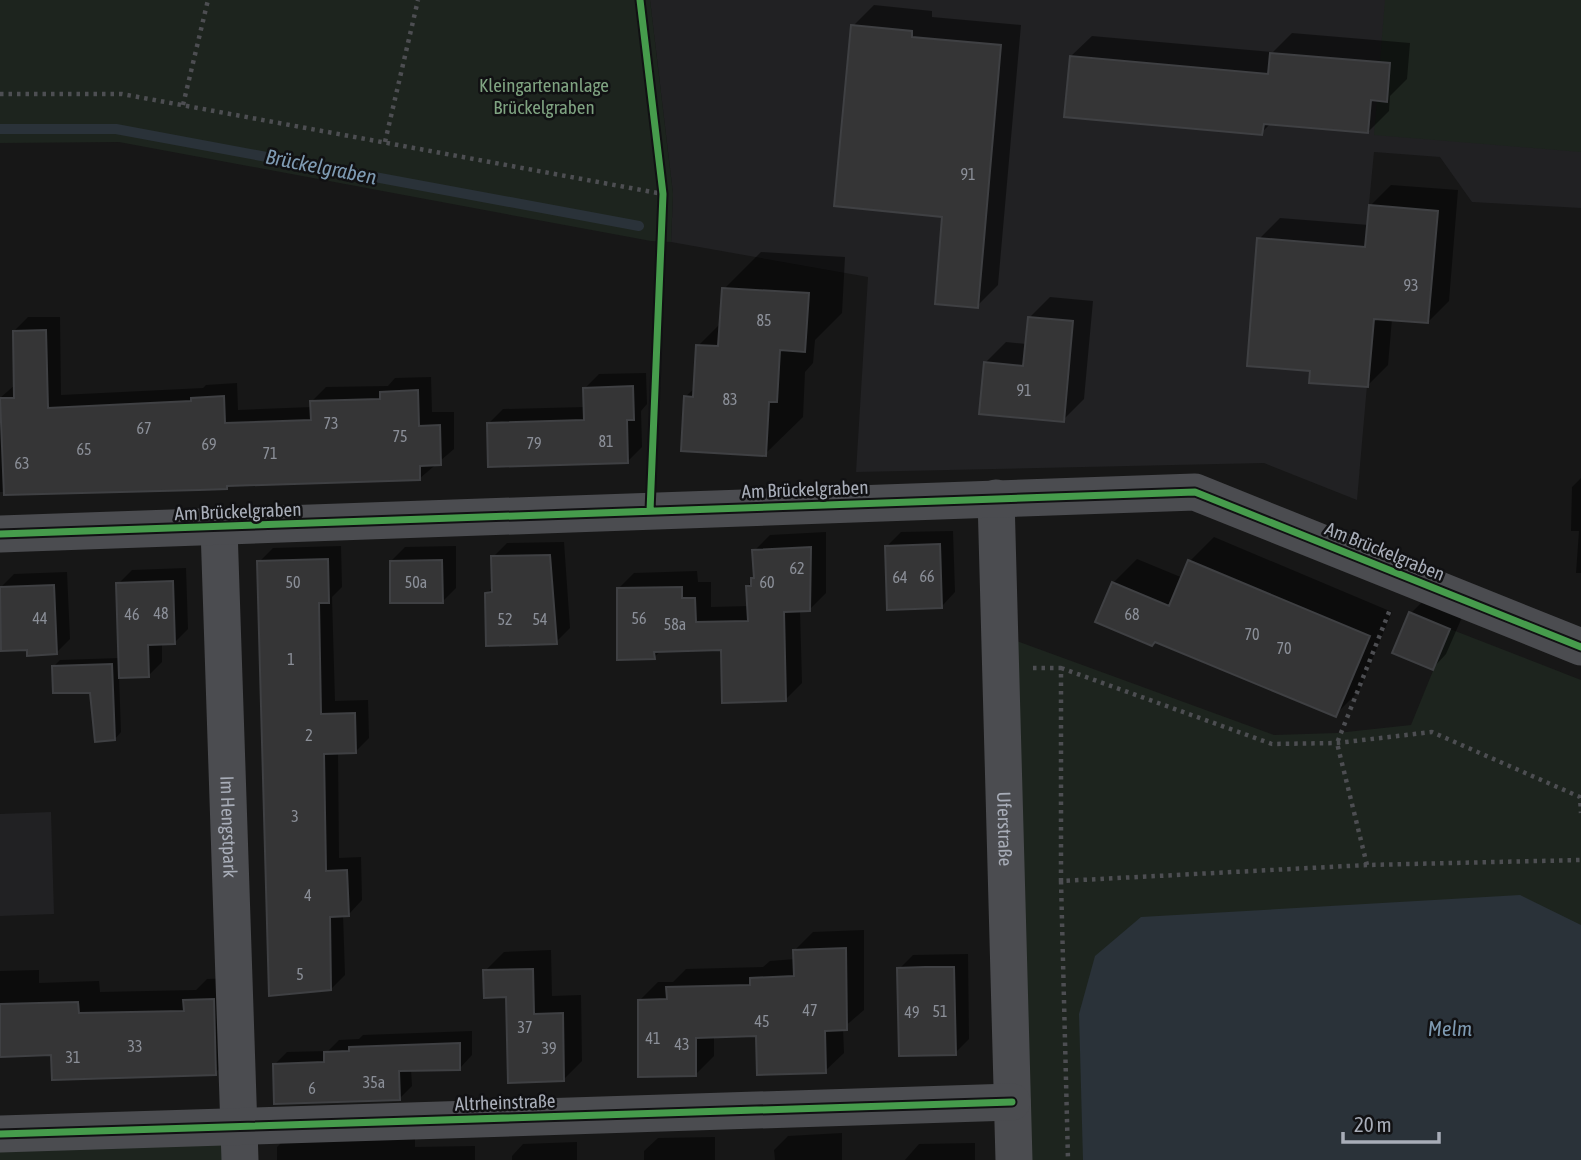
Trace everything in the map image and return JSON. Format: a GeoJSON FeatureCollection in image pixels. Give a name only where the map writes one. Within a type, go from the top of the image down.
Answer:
{"type":"FeatureCollection","features":[{"type":"Feature","properties":{"kind":"street","name":"Am Brückelgraben"},"geometry":{"type":"LineString","coordinates":[[0,534],[1195,492],[1581,647]]}},
{"type":"Feature","properties":{"kind":"street","name":"Uferstraße"},"geometry":{"type":"LineString","coordinates":[[996,498],[1014,1160]]}},
{"type":"Feature","properties":{"kind":"street","name":"Im Hengstpark"},"geometry":{"type":"LineString","coordinates":[[219,528],[239,1143]]}},
{"type":"Feature","properties":{"kind":"street","name":"Altrheinstraße"},"geometry":{"type":"LineString","coordinates":[[0,1134],[239,1143],[1012,1102]]}},
{"type":"Feature","properties":{"kind":"path"},"geometry":{"type":"LineString","coordinates":[[183,105],[208,0]]}},
{"type":"Feature","properties":{"kind":"path"},"geometry":{"type":"LineString","coordinates":[[385,142],[418,0]]}},
{"type":"Feature","properties":{"kind":"path"},"geometry":{"type":"LineString","coordinates":[[0,94],[122,93],[663,194]]}},
{"type":"Feature","properties":{"kind":"path"},"geometry":{"type":"LineString","coordinates":[[1367,865],[1337,743],[1404,576]]}},
{"type":"Feature","properties":{"kind":"path"},"geometry":{"type":"LineString","coordinates":[[1000,668],[1061,668],[1272,744],[1337,743],[1432,732],[1580,796],[1581,813]]}},
{"type":"Feature","properties":{"kind":"path"},"geometry":{"type":"LineString","coordinates":[[1061,668],[1061,881],[1068,1160]]}},
{"type":"Feature","properties":{"kind":"path"},"geometry":{"type":"LineString","coordinates":[[1061,881],[1367,865],[1581,860]]}},
{"type":"Feature","properties":{"kind":"shaded area"},"geometry":{"type":"Polygon","coordinates":[[[650,0],[1581,0],[1581,208],[1472,202],[1440,157],[1374,152],[1365,246],[1379,248],[1357,500],[1264,463],[856,472],[868,277],[671,242],[673,194],[650,0]]]}},
{"type":"Feature","properties":{"kind":"shaded area"},"geometry":{"type":"Polygon","coordinates":[[[51,812],[54,914],[0,916],[0,814],[51,812]]]}},
{"type":"Feature","properties":{"kind":"green space","name":"Kleingartenanlage Brückelgraben"},"geometry":{"type":"Polygon","coordinates":[[[0,0],[650,0],[673,194],[671,242],[651,241],[119,142],[0,143],[0,0]]]}},
{"type":"Feature","properties":{"kind":"green space"},"geometry":{"type":"Polygon","coordinates":[[[1385,0],[1581,0],[1581,152],[1374,135],[1385,0]]]}},
{"type":"Feature","properties":{"kind":"green space"},"geometry":{"type":"Polygon","coordinates":[[[1450,629],[1581,680],[1581,1160],[1032,1160],[1014,640],[1274,735],[1337,733],[1411,725],[1450,629]]]}},
{"type":"Feature","properties":{"kind":"green space"},"geometry":{"type":"Polygon","coordinates":[[[239,1127],[240,1160],[0,1160],[0,1134],[239,1127]]]}},
{"type":"Feature","properties":{"kind":"water","name":"Melm"},"geometry":{"type":"Polygon","coordinates":[[[1520,895],[1581,925],[1581,1160],[1083,1160],[1079,1014],[1095,956],[1141,917],[1520,895]]]}},
{"type":"Feature","properties":{"kind":"building"},"geometry":{"type":"Polygon","coordinates":[[[851,25],[912,31],[912,37],[1001,45],[978,308],[935,304],[942,217],[834,206],[851,25]]]}},
{"type":"Feature","properties":{"kind":"building"},"geometry":{"type":"Polygon","coordinates":[[[1270,53],[1390,63],[1387,102],[1371,100],[1368,133],[1264,124],[1262,135],[1064,117],[1070,56],[1268,74],[1270,53]]]}},
{"type":"Feature","properties":{"kind":"building"},"geometry":{"type":"Polygon","coordinates":[[[1369,205],[1438,211],[1428,323],[1374,319],[1368,387],[1309,383],[1310,371],[1247,366],[1257,238],[1365,247],[1369,205]]]}},
{"type":"Feature","properties":{"kind":"building"},"geometry":{"type":"Polygon","coordinates":[[[722,288],[809,293],[805,352],[780,350],[777,402],[769,402],[766,456],[681,451],[684,396],[693,397],[696,345],[718,346],[722,288]]]}},
{"type":"Feature","properties":{"kind":"building"},"geometry":{"type":"Polygon","coordinates":[[[1028,317],[1073,321],[1064,422],[979,414],[984,362],[1023,366],[1028,317]]]}},
{"type":"Feature","properties":{"kind":"building"},"geometry":{"type":"Polygon","coordinates":[[[46,330],[48,408],[191,401],[191,398],[224,396],[225,423],[311,420],[310,401],[380,399],[380,392],[418,390],[419,426],[440,425],[441,465],[420,466],[420,480],[4,495],[0,398],[14,398],[13,331],[46,330]]]}},
{"type":"Feature","properties":{"kind":"building"},"geometry":{"type":"Polygon","coordinates":[[[633,386],[634,420],[627,420],[628,463],[488,467],[487,423],[584,420],[583,388],[633,386]]]}},
{"type":"Feature","properties":{"kind":"building"},"geometry":{"type":"Polygon","coordinates":[[[940,544],[942,608],[887,610],[885,546],[940,544]]]}},
{"type":"Feature","properties":{"kind":"building"},"geometry":{"type":"Polygon","coordinates":[[[811,547],[810,611],[784,612],[786,701],[722,703],[721,650],[654,652],[655,659],[617,660],[617,588],[682,587],[682,598],[695,598],[696,622],[748,621],[746,586],[751,586],[751,578],[754,578],[752,550],[811,547]]]}},
{"type":"Feature","properties":{"kind":"building"},"geometry":{"type":"Polygon","coordinates":[[[550,555],[557,644],[486,646],[485,593],[492,592],[491,556],[550,555]]]}},
{"type":"Feature","properties":{"kind":"building"},"geometry":{"type":"Polygon","coordinates":[[[328,559],[329,603],[319,603],[321,714],[355,713],[356,753],[324,754],[326,871],[347,870],[349,916],[330,917],[331,990],[269,996],[257,561],[328,559]]]}},
{"type":"Feature","properties":{"kind":"building"},"geometry":{"type":"Polygon","coordinates":[[[442,560],[443,603],[390,603],[390,561],[442,560]]]}},
{"type":"Feature","properties":{"kind":"building"},"geometry":{"type":"Polygon","coordinates":[[[1188,560],[1370,636],[1336,717],[1155,642],[1152,646],[1095,622],[1112,582],[1169,606],[1188,560]]]}},
{"type":"Feature","properties":{"kind":"building"},"geometry":{"type":"Polygon","coordinates":[[[173,581],[175,644],[148,645],[149,677],[119,678],[116,583],[173,581]]]}},
{"type":"Feature","properties":{"kind":"building"},"geometry":{"type":"Polygon","coordinates":[[[54,585],[57,654],[27,656],[27,650],[1,651],[0,587],[54,585]]]}},
{"type":"Feature","properties":{"kind":"building"},"geometry":{"type":"Polygon","coordinates":[[[1409,612],[1450,629],[1433,670],[1392,653],[1409,612]]]}},
{"type":"Feature","properties":{"kind":"building"},"geometry":{"type":"Polygon","coordinates":[[[112,664],[115,740],[95,742],[90,693],[53,693],[52,666],[112,664]]]}},
{"type":"Feature","properties":{"kind":"building"},"geometry":{"type":"Polygon","coordinates":[[[846,948],[847,1030],[825,1031],[826,1073],[757,1075],[756,1036],[696,1038],[696,1076],[638,1077],[638,1000],[667,999],[666,987],[750,985],[750,978],[794,976],[793,950],[846,948]]]}},
{"type":"Feature","properties":{"kind":"building"},"geometry":{"type":"Polygon","coordinates":[[[954,967],[956,1055],[899,1056],[897,968],[954,967]]]}},
{"type":"Feature","properties":{"kind":"building"},"geometry":{"type":"Polygon","coordinates":[[[533,969],[534,1014],[563,1013],[564,1081],[508,1083],[506,997],[484,998],[483,970],[533,969]]]}},
{"type":"Feature","properties":{"kind":"building"},"geometry":{"type":"Polygon","coordinates":[[[214,999],[216,1075],[52,1080],[51,1055],[0,1057],[0,1004],[78,1002],[79,1013],[184,1011],[183,1000],[214,999]]]}},
{"type":"Feature","properties":{"kind":"building"},"geometry":{"type":"Polygon","coordinates":[[[460,1043],[460,1070],[399,1071],[400,1100],[274,1104],[273,1064],[324,1062],[324,1052],[349,1051],[349,1047],[460,1043]]]}},
{"type":"Feature","properties":{"kind":"waterway","name":"Brückelgraben"},"geometry":{"type":"LineString","coordinates":[[0,129],[116,129],[639,226]]}},
{"type":"Feature","properties":{"kind":"cycle path"},"geometry":{"type":"LineString","coordinates":[[640,0],[663,194],[650,511]]}},
{"type":"Feature","properties":{"kind":"cycle path"},"geometry":{"type":"LineString","coordinates":[[0,534],[1195,492],[1581,647]]}},
{"type":"Feature","properties":{"kind":"cycle path"},"geometry":{"type":"LineString","coordinates":[[0,1134],[1012,1102]]}}]}
